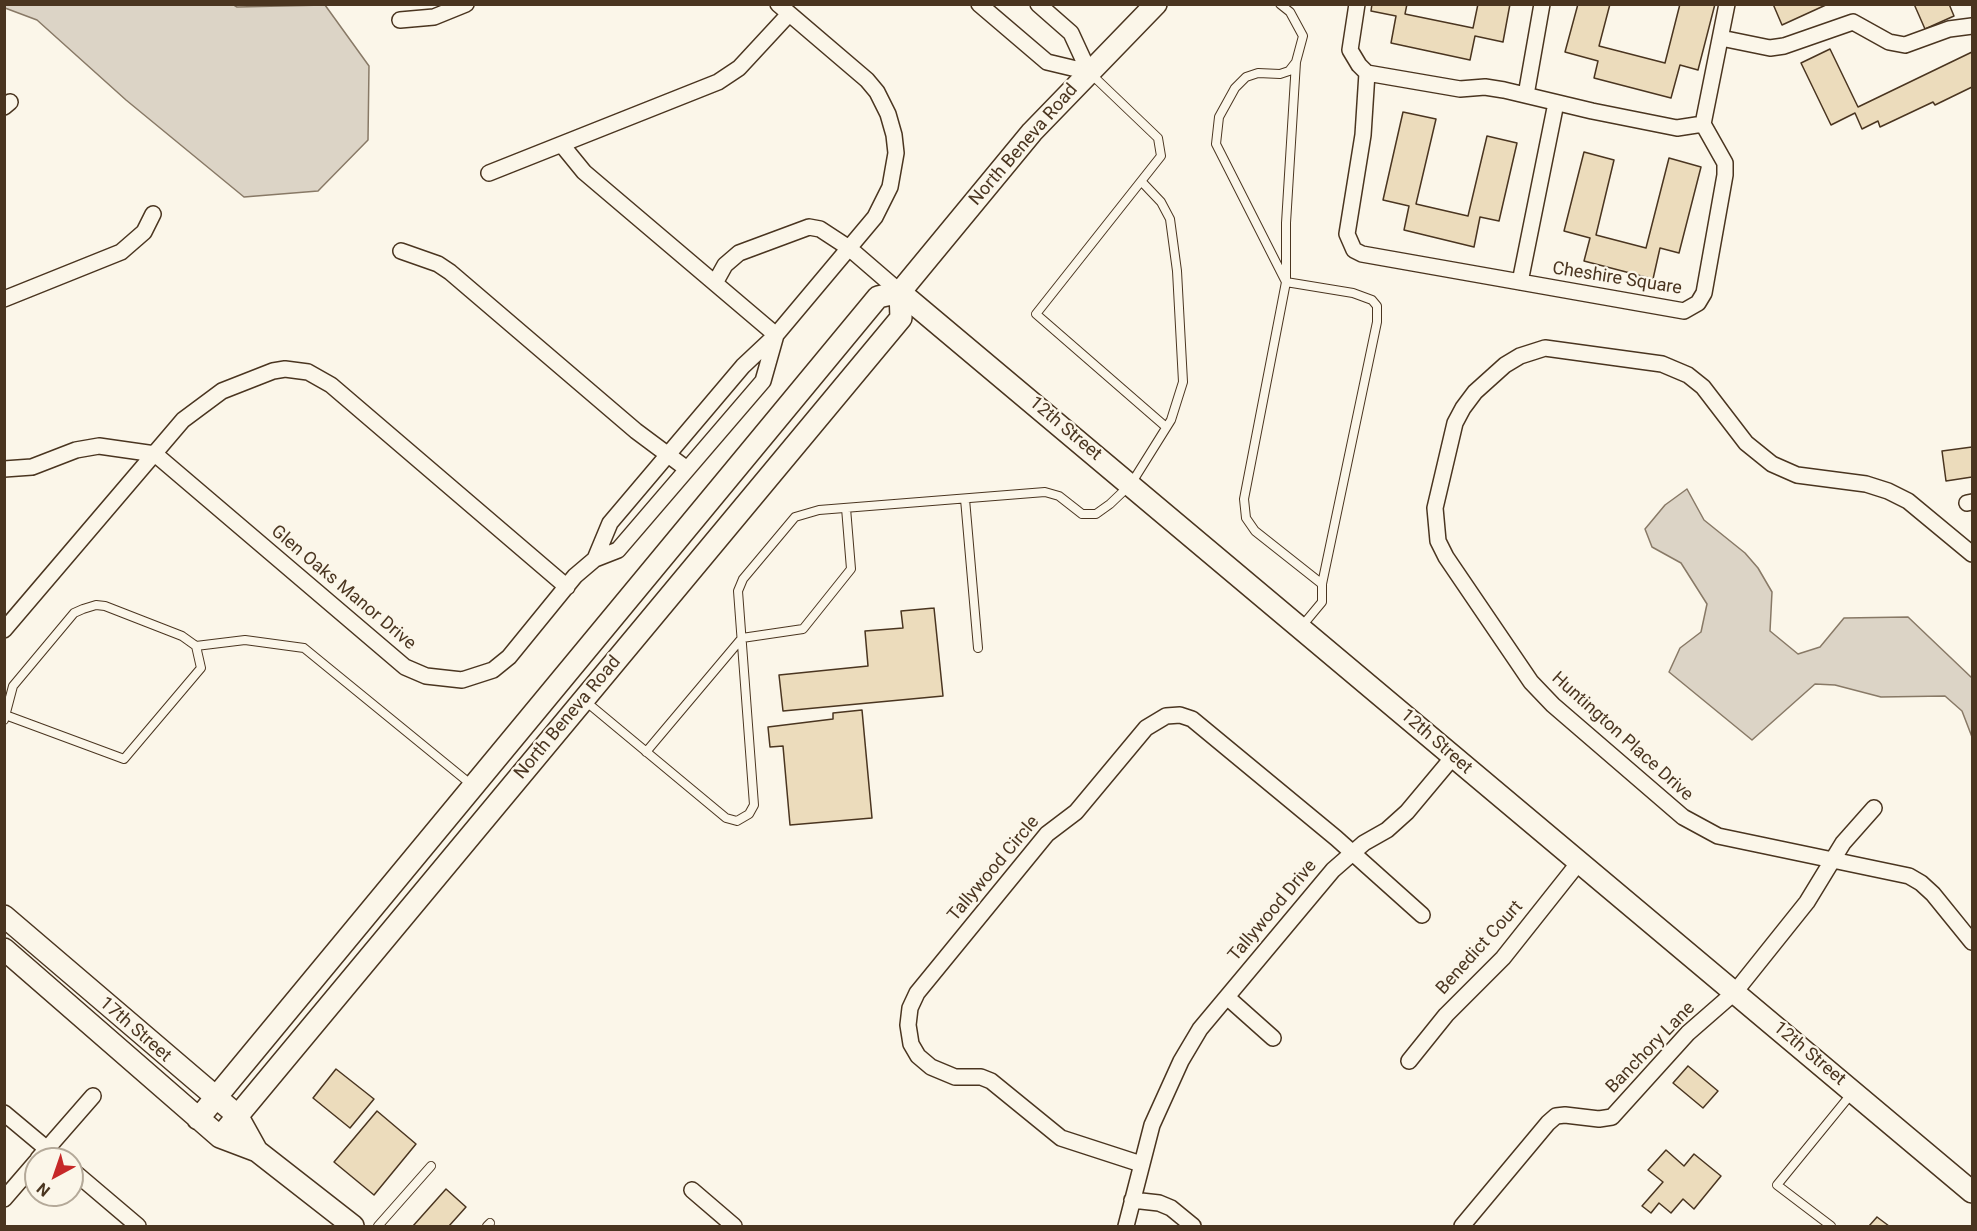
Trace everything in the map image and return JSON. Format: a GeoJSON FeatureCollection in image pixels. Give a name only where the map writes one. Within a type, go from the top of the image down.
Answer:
{"type":"FeatureCollection","features":[{"type":"Feature","properties":{"kind":"main road","name":"North Beneva Road"},"geometry":{"type":"LineString","coordinates":[[198,1119],[878,297],[900,292],[1032,132],[1156,4]]}},
{"type":"Feature","properties":{"kind":"main road","name":"North Beneva Road"},"geometry":{"type":"LineString","coordinates":[[220,1137],[901,318],[900,292]]}},
{"type":"Feature","properties":{"kind":"main road","name":"12th Street"},"geometry":{"type":"LineString","coordinates":[[900,292],[1972,1192]]}},
{"type":"Feature","properties":{"kind":"main road","name":"17th Street"},"geometry":{"type":"LineString","coordinates":[[4,916],[237,1115],[257,1151]]}},
{"type":"Feature","properties":{"kind":"main road","name":"17th Street"},"geometry":{"type":"LineString","coordinates":[[4,949],[220,1137],[257,1151],[353,1227]]}},
{"type":"Feature","properties":{"kind":"street"},"geometry":{"type":"LineString","coordinates":[[400,20],[434,17],[466,4]]}},
{"type":"Feature","properties":{"kind":"street"},"geometry":{"type":"LineString","coordinates":[[980,4],[1047,62],[1089,72]]}},
{"type":"Feature","properties":{"kind":"street"},"geometry":{"type":"LineString","coordinates":[[1038,4],[1071,33],[1089,72]]}},
{"type":"Feature","properties":{"kind":"street"},"geometry":{"type":"LineString","coordinates":[[1357,4],[1350,50],[1367,73],[1460,89],[1485,87],[1677,128],[1703,124],[1727,4]]}},
{"type":"Feature","properties":{"kind":"street"},"geometry":{"type":"LineString","coordinates":[[1526,95],[1542,4]]}},
{"type":"Feature","properties":{"kind":"street","name":"Glen Oaks Manor Drive"},"geometry":{"type":"LineString","coordinates":[[155,454],[405,667],[426,676],[462,680],[493,670],[510,657],[567,587],[595,559],[610,523],[743,366],[776,335],[875,217],[890,187],[896,153],[888,114],[867,80],[784,9],[739,68],[718,82],[489,173]]}},
{"type":"Feature","properties":{"kind":"street"},"geometry":{"type":"LineString","coordinates":[[1721,38],[1770,48],[1784,46],[1853,22],[1889,42],[1905,45],[1949,29],[1972,26]]}},
{"type":"Feature","properties":{"kind":"street","name":"Cheshire Square"},"geometry":{"type":"LineString","coordinates":[[1367,73],[1363,135],[1347,234],[1354,250],[1362,254],[1684,311],[1698,303],[1704,293],[1725,163],[1703,124]]}},
{"type":"Feature","properties":{"kind":"street"},"geometry":{"type":"LineString","coordinates":[[1520,282],[1556,103]]}},
{"type":"Feature","properties":{"kind":"street"},"geometry":{"type":"LineString","coordinates":[[562,145],[584,172],[776,335]]}},
{"type":"Feature","properties":{"kind":"street"},"geometry":{"type":"LineString","coordinates":[[4,299],[121,252],[140,237],[153,214]]}},
{"type":"Feature","properties":{"kind":"street"},"geometry":{"type":"LineString","coordinates":[[715,283],[725,266],[739,253],[809,227],[820,229],[849,249],[900,292]]}},
{"type":"Feature","properties":{"kind":"street"},"geometry":{"type":"LineString","coordinates":[[401,251],[438,264],[450,272],[636,431],[687,469]]}},
{"type":"Feature","properties":{"kind":"street","name":"Glen Oaks Manor Drive"},"geometry":{"type":"LineString","coordinates":[[595,559],[618,550],[763,381],[776,335]]}},
{"type":"Feature","properties":{"kind":"street","name":"Huntington Place Drive"},"geometry":{"type":"LineString","coordinates":[[1972,554],[1908,501],[1888,491],[1866,484],[1797,475],[1772,464],[1736,432],[1702,387],[1688,375],[1662,364],[1545,348],[1536,349],[1505,365],[1475,392],[1455,423],[1435,508],[1438,541],[1446,557],[1536,688],[1683,817],[1701,829],[1718,836],[1909,876],[1921,882],[1972,942]]}},
{"type":"Feature","properties":{"kind":"street"},"geometry":{"type":"LineString","coordinates":[[4,630],[183,420],[222,391],[273,371],[285,369],[308,372],[331,385],[567,587]]}},
{"type":"Feature","properties":{"kind":"street"},"geometry":{"type":"LineString","coordinates":[[4,469],[32,467],[76,450],[99,446],[155,454]]}},
{"type":"Feature","properties":{"kind":"street","name":"Tallywood Circle"},"geometry":{"type":"LineString","coordinates":[[1141,1164],[1061,1138],[991,1081],[981,1077],[955,1077],[931,1067],[918,1056],[911,1044],[908,1025],[910,1008],[917,993],[1047,834],[1076,812],[1146,728],[1166,716],[1192,719],[1352,853]]}},
{"type":"Feature","properties":{"kind":"street","name":"Tallywood Drive"},"geometry":{"type":"LineString","coordinates":[[1126,1227],[1152,1125],[1181,1061],[1200,1029],[1333,870],[1364,843],[1387,830],[1407,812],[1453,757]]}},
{"type":"Feature","properties":{"kind":"street"},"geometry":{"type":"LineString","coordinates":[[1735,992],[1807,902],[1832,860],[1874,808]]}},
{"type":"Feature","properties":{"kind":"street"},"geometry":{"type":"LineString","coordinates":[[1352,853],[1422,915]]}},
{"type":"Feature","properties":{"kind":"street","name":"Benedict Court"},"geometry":{"type":"LineString","coordinates":[[1409,1061],[1446,1016],[1503,958],[1580,861]]}},
{"type":"Feature","properties":{"kind":"street","name":"Banchory Lane"},"geometry":{"type":"LineString","coordinates":[[1462,1227],[1556,1116],[1599,1119],[1612,1117],[1688,1033],[1735,992]]}},
{"type":"Feature","properties":{"kind":"street"},"geometry":{"type":"LineString","coordinates":[[1227,997],[1273,1038]]}},
{"type":"Feature","properties":{"kind":"street"},"geometry":{"type":"LineString","coordinates":[[53,1147],[93,1096]]}},
{"type":"Feature","properties":{"kind":"street"},"geometry":{"type":"LineString","coordinates":[[4,1113],[36,1147]]}},
{"type":"Feature","properties":{"kind":"street"},"geometry":{"type":"LineString","coordinates":[[4,1199],[24,1179]]}},
{"type":"Feature","properties":{"kind":"street"},"geometry":{"type":"LineString","coordinates":[[84,1180],[138,1227]]}},
{"type":"Feature","properties":{"kind":"street"},"geometry":{"type":"LineString","coordinates":[[692,1190],[734,1227]]}},
{"type":"Feature","properties":{"kind":"street"},"geometry":{"type":"LineString","coordinates":[[1132,1200],[1159,1203],[1171,1208],[1193,1227]]}},
{"type":"Feature","properties":{"kind":"lane"},"geometry":{"type":"LineString","coordinates":[[1280,4],[1290,12],[1303,36],[1296,62],[1286,223],[1286,282],[1244,499],[1246,518],[1255,531],[1322,584]]}},
{"type":"Feature","properties":{"kind":"lane"},"geometry":{"type":"LineString","coordinates":[[1286,282],[1216,144],[1216,127],[1235,88],[1246,77],[1258,73],[1280,74],[1289,71],[1296,62]]}},
{"type":"Feature","properties":{"kind":"lane"},"geometry":{"type":"LineString","coordinates":[[1089,72],[1158,138],[1162,151],[1160,160],[1036,314],[1166,427]]}},
{"type":"Feature","properties":{"kind":"lane"},"geometry":{"type":"LineString","coordinates":[[584,700],[726,818],[736,821],[750,814],[754,805],[738,591],[743,579],[795,517],[819,510],[1045,492],[1059,496],[1082,514],[1096,514],[1131,484],[1178,405],[1184,373],[1177,271],[1168,211],[1142,182]]}},
{"type":"Feature","properties":{"kind":"lane"},"geometry":{"type":"LineString","coordinates":[[1286,282],[1353,293],[1372,300],[1377,306],[1377,322],[1322,584],[1322,602],[1301,627]]}},
{"type":"Feature","properties":{"kind":"lane"},"geometry":{"type":"LineString","coordinates":[[965,499],[978,648]]}},
{"type":"Feature","properties":{"kind":"lane"},"geometry":{"type":"LineString","coordinates":[[646,752],[742,638],[803,628],[851,569],[846,508]]}},
{"type":"Feature","properties":{"kind":"lane"},"geometry":{"type":"LineString","coordinates":[[96,605],[105,606],[182,636],[196,646],[201,668],[124,759],[6,718],[13,686],[74,613],[83,609],[96,605]]}},
{"type":"Feature","properties":{"kind":"lane"},"geometry":{"type":"LineString","coordinates":[[196,646],[245,640],[304,648],[474,787]]}},
{"type":"Feature","properties":{"kind":"lane"},"geometry":{"type":"LineString","coordinates":[[1831,1227],[1777,1185],[1853,1092]]}},
{"type":"Feature","properties":{"kind":"lane"},"geometry":{"type":"LineString","coordinates":[[378,1227],[431,1166]]}},
{"type":"Feature","properties":{"kind":"shaded area"},"geometry":{"type":"Polygon","coordinates":[[[5,4],[232,4],[237,7],[325,5],[369,66],[368,140],[318,191],[244,197],[126,100],[37,20],[5,8],[5,4]]]}},
{"type":"Feature","properties":{"kind":"shaded area"},"geometry":{"type":"Polygon","coordinates":[[[1687,489],[1704,520],[1745,553],[1758,568],[1772,592],[1770,631],[1798,654],[1820,647],[1844,618],[1908,617],[1972,678],[1972,737],[1962,711],[1945,696],[1881,697],[1835,685],[1815,684],[1752,740],[1669,672],[1680,648],[1701,632],[1707,604],[1681,563],[1652,547],[1645,529],[1665,505],[1687,489]]]}},
{"type":"Feature","properties":{"kind":"building"},"geometry":{"type":"Polygon","coordinates":[[[1372,4],[1407,4],[1405,14],[1473,28],[1478,4],[1510,4],[1503,42],[1475,36],[1470,60],[1391,43],[1396,16],[1371,11],[1372,4]]]}},
{"type":"Feature","properties":{"kind":"building"},"geometry":{"type":"Polygon","coordinates":[[[1578,4],[1610,4],[1599,46],[1665,63],[1680,4],[1715,4],[1698,70],[1680,65],[1671,98],[1594,78],[1598,61],[1565,52],[1578,4]]]}},
{"type":"Feature","properties":{"kind":"building"},"geometry":{"type":"Polygon","coordinates":[[[1773,4],[1828,4],[1782,25],[1773,4]]]}},
{"type":"Feature","properties":{"kind":"building"},"geometry":{"type":"Polygon","coordinates":[[[1914,4],[1949,4],[1954,16],[1925,29],[1914,4]]]}},
{"type":"Feature","properties":{"kind":"building"},"geometry":{"type":"Polygon","coordinates":[[[1830,49],[1858,107],[1972,52],[1972,87],[1880,127],[1878,121],[1862,129],[1855,113],[1831,125],[1801,63],[1830,49]]]}},
{"type":"Feature","properties":{"kind":"building"},"geometry":{"type":"Polygon","coordinates":[[[1403,112],[1436,119],[1416,204],[1468,216],[1487,136],[1517,143],[1499,221],[1480,217],[1474,247],[1404,230],[1409,206],[1383,200],[1403,112]]]}},
{"type":"Feature","properties":{"kind":"building"},"geometry":{"type":"Polygon","coordinates":[[[1584,152],[1614,160],[1596,235],[1646,248],[1669,158],[1701,167],[1679,253],[1660,248],[1653,279],[1584,261],[1590,238],[1564,231],[1584,152]]]}},
{"type":"Feature","properties":{"kind":"building"},"geometry":{"type":"Polygon","coordinates":[[[1972,447],[1972,477],[1946,481],[1942,451],[1972,447]]]}},
{"type":"Feature","properties":{"kind":"building"},"geometry":{"type":"Polygon","coordinates":[[[934,608],[943,696],[783,711],[779,675],[868,666],[865,631],[903,628],[901,611],[934,608]]]}},
{"type":"Feature","properties":{"kind":"building"},"geometry":{"type":"Polygon","coordinates":[[[862,710],[872,818],[790,825],[783,746],[770,747],[768,727],[833,719],[833,713],[862,710]]]}},
{"type":"Feature","properties":{"kind":"building"},"geometry":{"type":"Polygon","coordinates":[[[1688,1066],[1718,1091],[1703,1108],[1673,1083],[1688,1066]]]}},
{"type":"Feature","properties":{"kind":"building"},"geometry":{"type":"Polygon","coordinates":[[[336,1069],[374,1099],[350,1128],[313,1098],[336,1069]]]}},
{"type":"Feature","properties":{"kind":"building"},"geometry":{"type":"Polygon","coordinates":[[[377,1111],[416,1144],[374,1195],[334,1162],[377,1111]]]}},
{"type":"Feature","properties":{"kind":"building"},"geometry":{"type":"Polygon","coordinates":[[[1666,1150],[1684,1166],[1694,1154],[1721,1176],[1694,1209],[1683,1199],[1671,1213],[1659,1203],[1651,1213],[1642,1206],[1663,1182],[1648,1170],[1666,1150]]]}},
{"type":"Feature","properties":{"kind":"building"},"geometry":{"type":"Polygon","coordinates":[[[446,1189],[466,1207],[449,1226],[413,1226],[446,1189]]]}},
{"type":"Feature","properties":{"kind":"building"},"geometry":{"type":"Polygon","coordinates":[[[1877,1217],[1889,1226],[1869,1226],[1877,1217]]]}}]}
